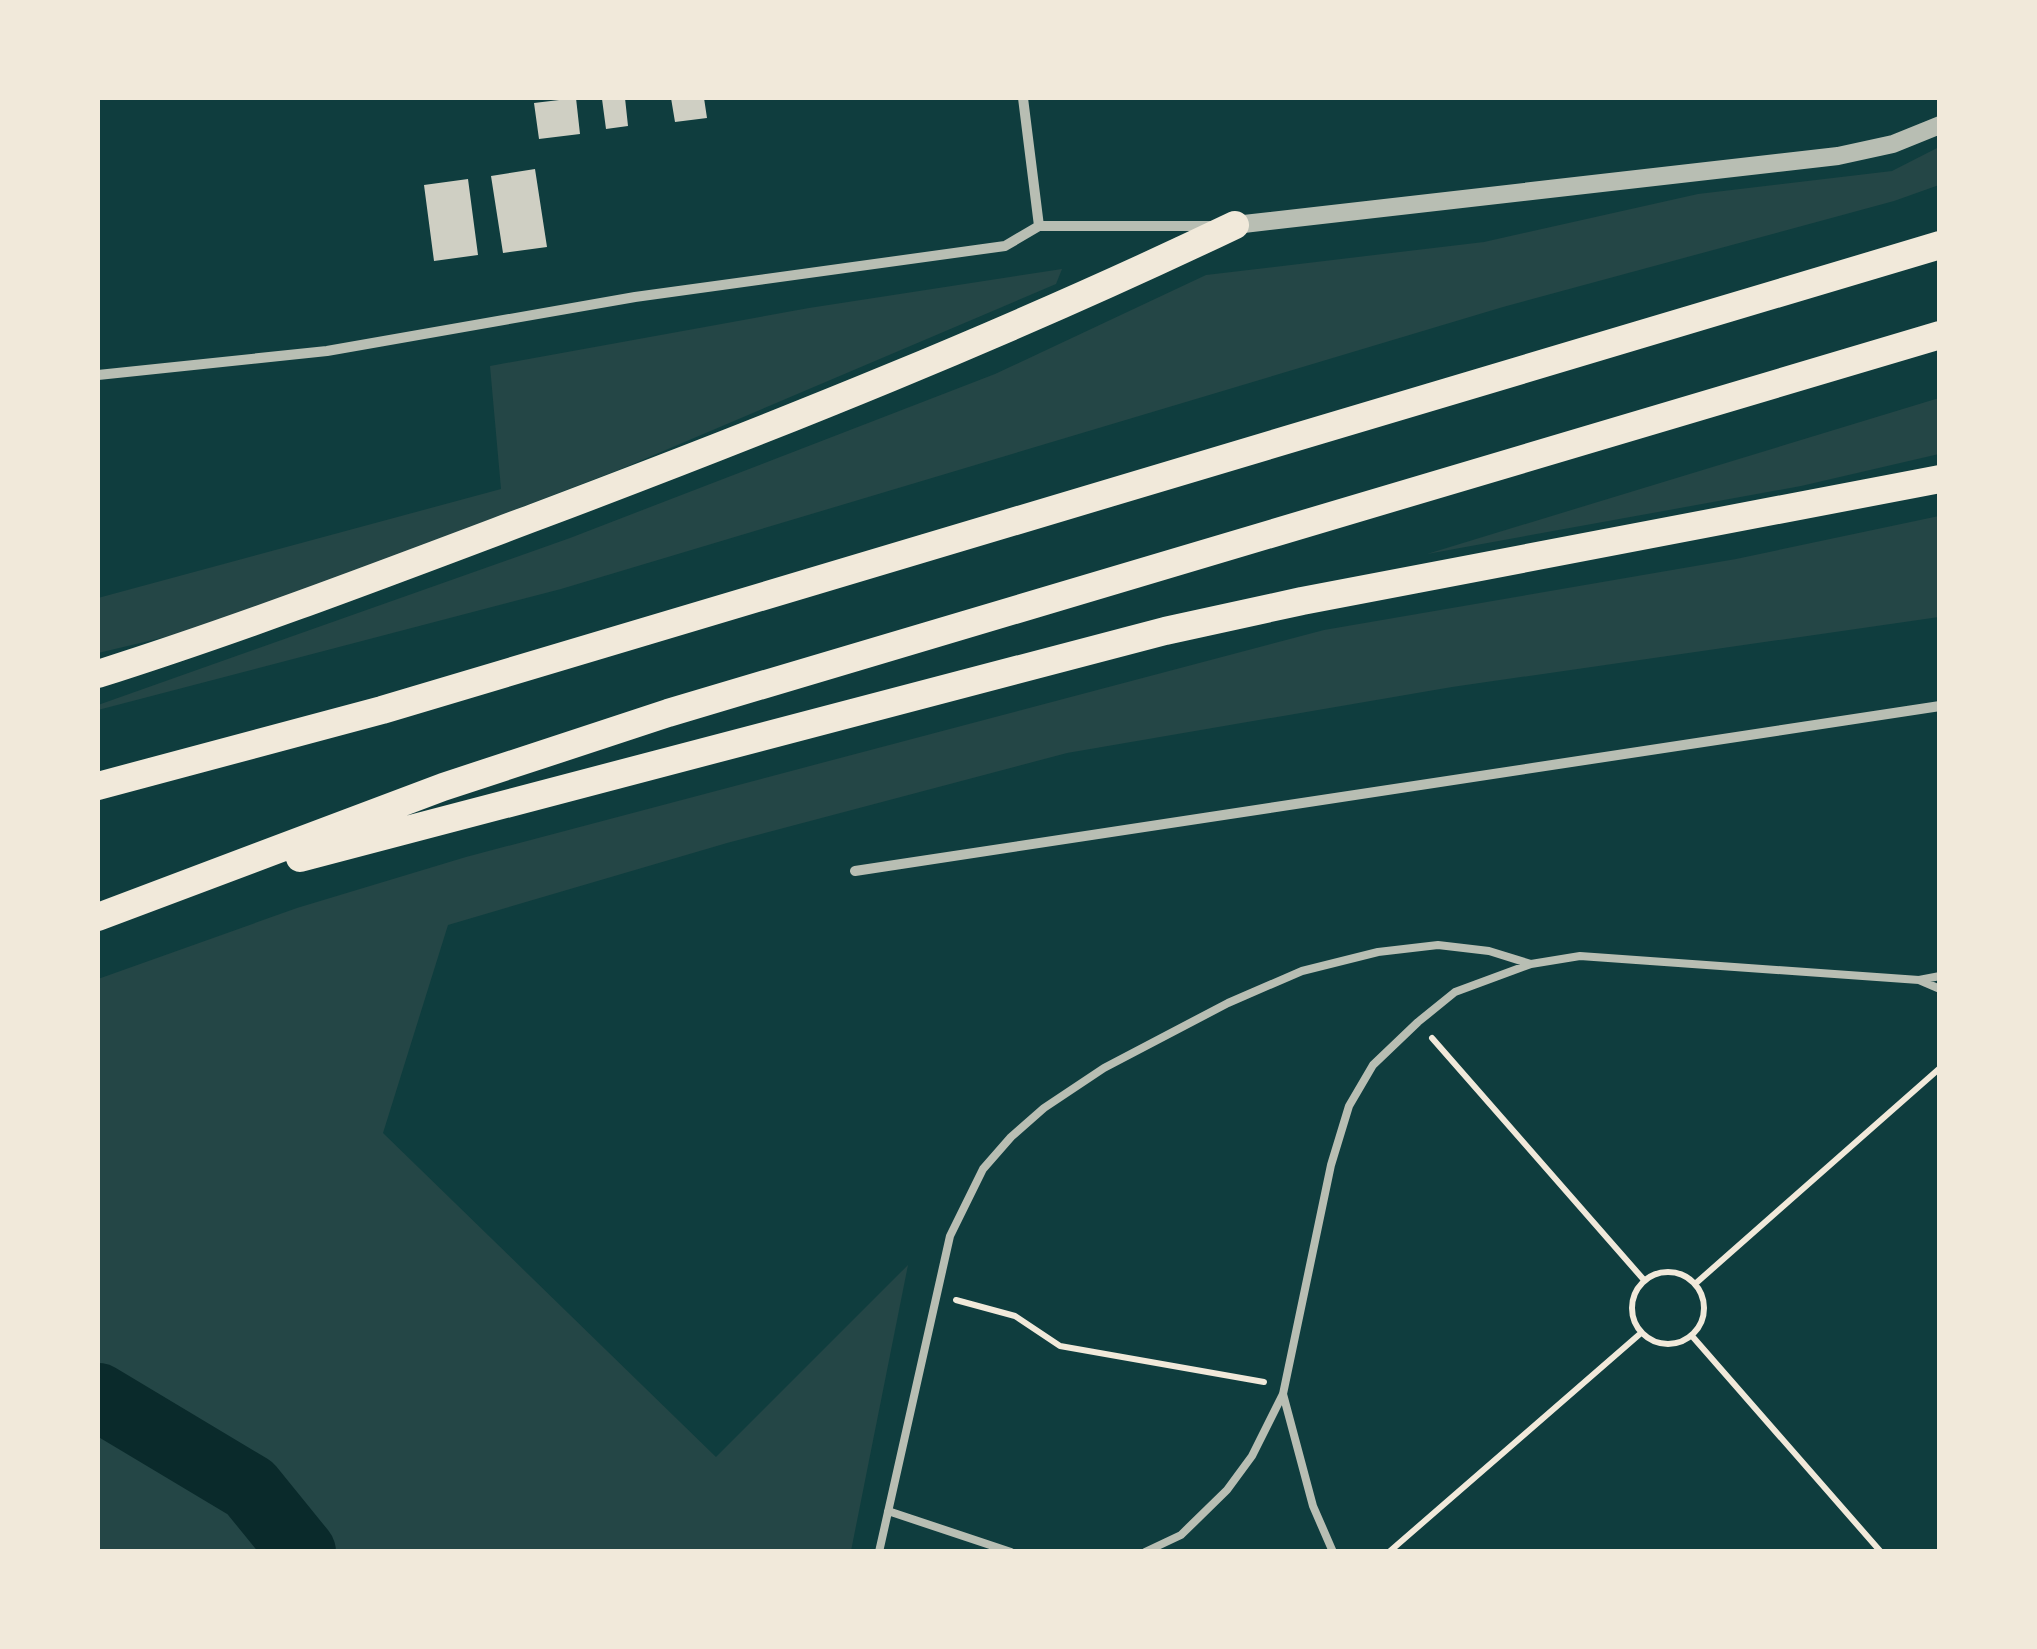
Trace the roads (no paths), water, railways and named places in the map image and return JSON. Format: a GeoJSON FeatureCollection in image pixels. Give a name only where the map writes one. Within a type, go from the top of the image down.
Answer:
{"type":"FeatureCollection","features":[{"type":"Feature","properties":{"kind":"highway"},"geometry":{"type":"LineString","coordinates":[[98,674],[262,620],[713,450],[990,338],[1234,226]]}},
{"type":"Feature","properties":{"kind":"highway"},"geometry":{"type":"LineString","coordinates":[[98,786],[382,710],[1940,245]]}},
{"type":"Feature","properties":{"kind":"highway"},"geometry":{"type":"LineString","coordinates":[[98,917],[443,787],[668,713],[1940,335]]}},
{"type":"Feature","properties":{"kind":"highway"},"geometry":{"type":"LineString","coordinates":[[168,892],[1165,631],[1302,601],[1940,479]]}},
{"type":"Feature","properties":{"kind":"street"},"geometry":{"type":"LineString","coordinates":[[1023,98],[1039,226]]}},
{"type":"Feature","properties":{"kind":"street"},"geometry":{"type":"LineString","coordinates":[[98,375],[328,352],[635,297],[1005,246],[1039,226],[1234,226],[1838,156],[1893,144],[1940,126]]}},
{"type":"Feature","properties":{"kind":"street"},"geometry":{"type":"LineString","coordinates":[[855,870],[1940,706]]}},
{"type":"Feature","properties":{"kind":"lane"},"geometry":{"type":"LineString","coordinates":[[879,1552],[950,1236],[983,1170],[1044,1108],[1104,1068],[1228,1003],[1302,971],[1378,952],[1438,945],[1489,951],[1531,964]]}},
{"type":"Feature","properties":{"kind":"lane"},"geometry":{"type":"LineString","coordinates":[[1145,1552],[1181,1535],[1227,1490],[1252,1456],[1284,1390],[1331,1165],[1349,1106],[1373,1065],[1455,992],[1531,964],[1580,956],[1919,980],[1940,976]]}},
{"type":"Feature","properties":{"kind":"lane"},"geometry":{"type":"LineString","coordinates":[[1919,980],[1940,989]]}},
{"type":"Feature","properties":{"kind":"lane"},"geometry":{"type":"LineString","coordinates":[[1284,1390],[1313,1506],[1333,1552]]}},
{"type":"Feature","properties":{"kind":"lane"},"geometry":{"type":"LineString","coordinates":[[888,1510],[1011,1552]]}},
{"type":"Feature","properties":{"kind":"waterway"},"geometry":{"type":"LineString","coordinates":[[98,1397],[250,1488],[302,1552]]}}]}
